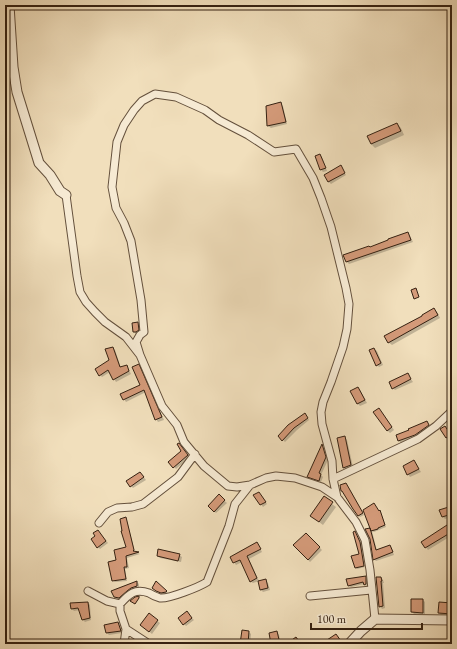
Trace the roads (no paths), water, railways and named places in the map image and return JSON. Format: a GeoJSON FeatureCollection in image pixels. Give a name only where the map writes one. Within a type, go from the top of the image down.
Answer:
{"type":"FeatureCollection","features":[{"type":"Feature","properties":{"kind":"street"},"geometry":{"type":"LineString","coordinates":[[9,5],[13,67],[17,92],[39,163],[50,175],[60,191],[66,195],[80,292],[86,302],[105,322],[126,337],[140,355]]}},
{"type":"Feature","properties":{"kind":"street"},"geometry":{"type":"LineString","coordinates":[[338,497],[333,479],[332,461],[322,424],[321,412],[323,402],[332,382],[343,347],[347,329],[349,304],[331,227],[313,178],[296,149],[274,152],[248,135],[219,120],[205,110],[176,97],[155,94],[142,101],[124,125],[117,142],[112,187],[116,208],[124,223],[130,240],[141,300],[144,332],[140,335],[136,342],[140,355],[162,406],[177,425],[184,442],[204,466],[228,486],[236,487],[250,485],[266,478],[276,476],[295,478],[322,486],[338,497],[356,522],[364,540],[370,570],[374,619]]}},
{"type":"Feature","properties":{"kind":"street"},"geometry":{"type":"LineString","coordinates":[[333,479],[418,439],[436,426],[452,411]]}},
{"type":"Feature","properties":{"kind":"street"},"geometry":{"type":"LineString","coordinates":[[99,523],[108,512],[117,508],[132,507],[143,504],[178,477],[195,454]]}},
{"type":"Feature","properties":{"kind":"street"},"geometry":{"type":"LineString","coordinates":[[124,644],[126,629],[120,611],[120,604],[128,595],[135,592],[143,591],[161,598],[200,586],[207,582],[236,504],[250,485]]}},
{"type":"Feature","properties":{"kind":"street"},"geometry":{"type":"LineString","coordinates":[[310,596],[372,590]]}},
{"type":"Feature","properties":{"kind":"street"},"geometry":{"type":"LineString","coordinates":[[88,591],[107,601],[120,604]]}},
{"type":"Feature","properties":{"kind":"street"},"geometry":{"type":"LineString","coordinates":[[350,644],[374,619],[452,620]]}},
{"type":"Feature","properties":{"kind":"street"},"geometry":{"type":"LineString","coordinates":[[126,629],[147,644]]}}]}
